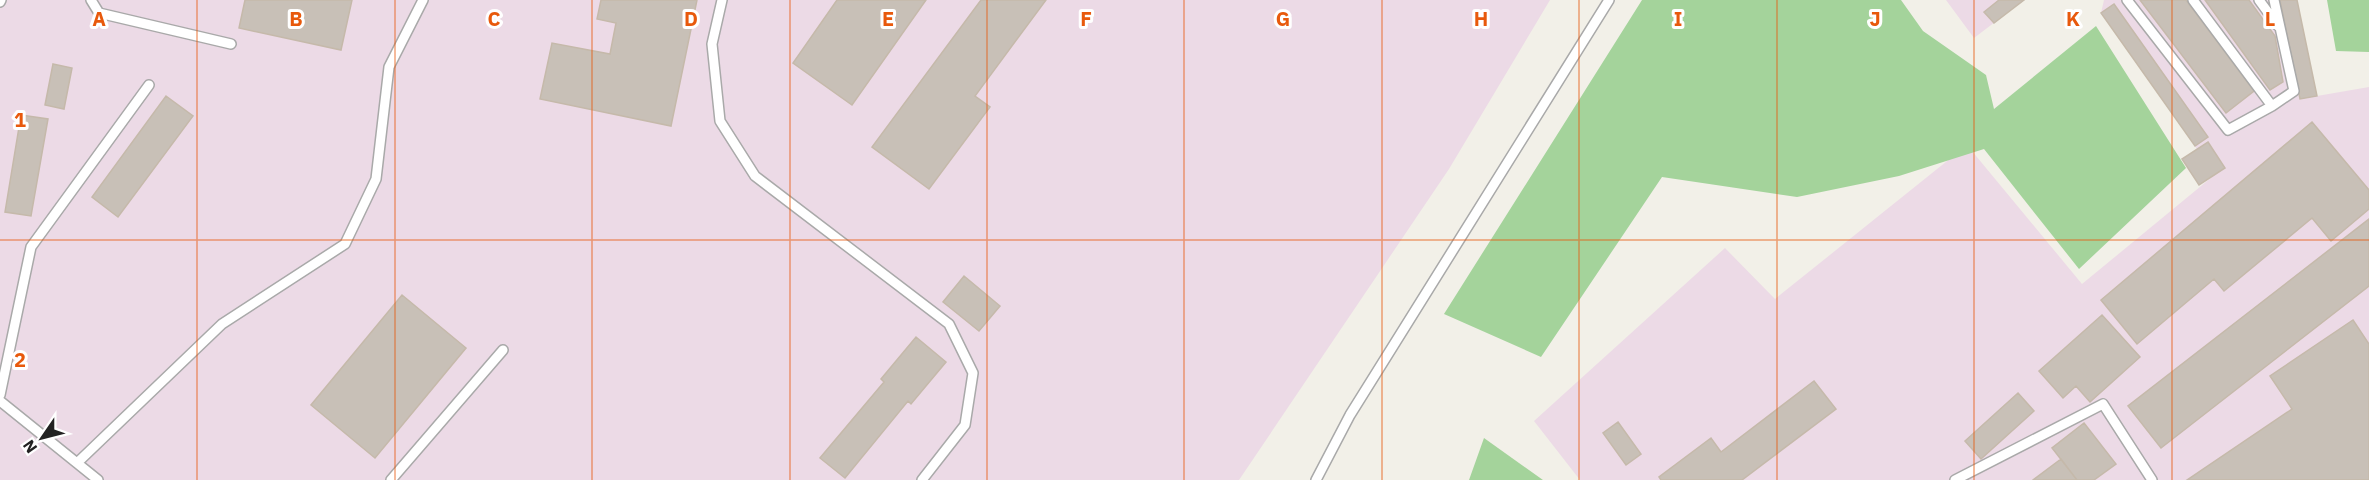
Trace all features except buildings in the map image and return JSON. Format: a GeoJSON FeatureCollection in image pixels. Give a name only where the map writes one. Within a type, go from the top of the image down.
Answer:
{"type":"FeatureCollection","features":[{"type":"Feature","properties":{"kind":"lane"},"geometry":{"type":"LineString","coordinates":[[91,0],[99,13],[231,44]]}},
{"type":"Feature","properties":{"kind":"lane"},"geometry":{"type":"LineString","coordinates":[[77,463],[222,324],[345,244],[376,179],[389,67],[423,0]]}},
{"type":"Feature","properties":{"kind":"lane"},"geometry":{"type":"LineString","coordinates":[[722,0],[712,44],[720,121],[755,176],[949,324],[973,373],[965,425],[922,480]]}},
{"type":"Feature","properties":{"kind":"lane"},"geometry":{"type":"LineString","coordinates":[[1316,480],[1350,415],[1609,0]]}},
{"type":"Feature","properties":{"kind":"lane"},"geometry":{"type":"LineString","coordinates":[[2127,0],[2228,130],[2294,91],[2274,0]]}},
{"type":"Feature","properties":{"kind":"lane"},"geometry":{"type":"LineString","coordinates":[[2193,0],[2272,106]]}},
{"type":"Feature","properties":{"kind":"lane"},"geometry":{"type":"LineString","coordinates":[[2259,0],[2279,28]]}},
{"type":"Feature","properties":{"kind":"lane"},"geometry":{"type":"LineString","coordinates":[[0,395],[31,247],[150,85]]}},
{"type":"Feature","properties":{"kind":"lane"},"geometry":{"type":"LineString","coordinates":[[391,480],[503,350]]}},
{"type":"Feature","properties":{"kind":"lane"},"geometry":{"type":"LineString","coordinates":[[0,401],[98,480]]}},
{"type":"Feature","properties":{"kind":"lane"},"geometry":{"type":"LineString","coordinates":[[1956,480],[2103,404],[2152,480]]}},
{"type":"Feature","properties":{"kind":"shaded area"},"geometry":{"type":"Polygon","coordinates":[[[0,0],[1550,0],[1449,169],[1239,480],[0,480],[0,0]]]}},
{"type":"Feature","properties":{"kind":"shaded area"},"geometry":{"type":"Polygon","coordinates":[[[1946,0],[2024,0],[1974,38],[1946,0]]]}},
{"type":"Feature","properties":{"kind":"shaded area"},"geometry":{"type":"Polygon","coordinates":[[[2104,0],[2297,0],[2317,96],[2369,87],[2369,480],[1580,480],[1534,421],[1725,248],[1775,299],[1967,145],[2082,284],[2212,177],[2195,146],[2101,13],[2104,0]]]}},
{"type":"Feature","properties":{"kind":"green space"},"geometry":{"type":"Polygon","coordinates":[[[1642,0],[1901,0],[1923,31],[1986,75],[1994,109],[2096,26],[2186,168],[2079,269],[1984,149],[1899,176],[1797,197],[1662,177],[1541,357],[1444,314],[1642,0]]]}},
{"type":"Feature","properties":{"kind":"green space"},"geometry":{"type":"Polygon","coordinates":[[[2327,0],[2369,0],[2369,52],[2336,51],[2327,0]]]}},
{"type":"Feature","properties":{"kind":"green space"},"geometry":{"type":"Polygon","coordinates":[[[1484,438],[1543,480],[1469,480],[1484,438]]]}}]}
